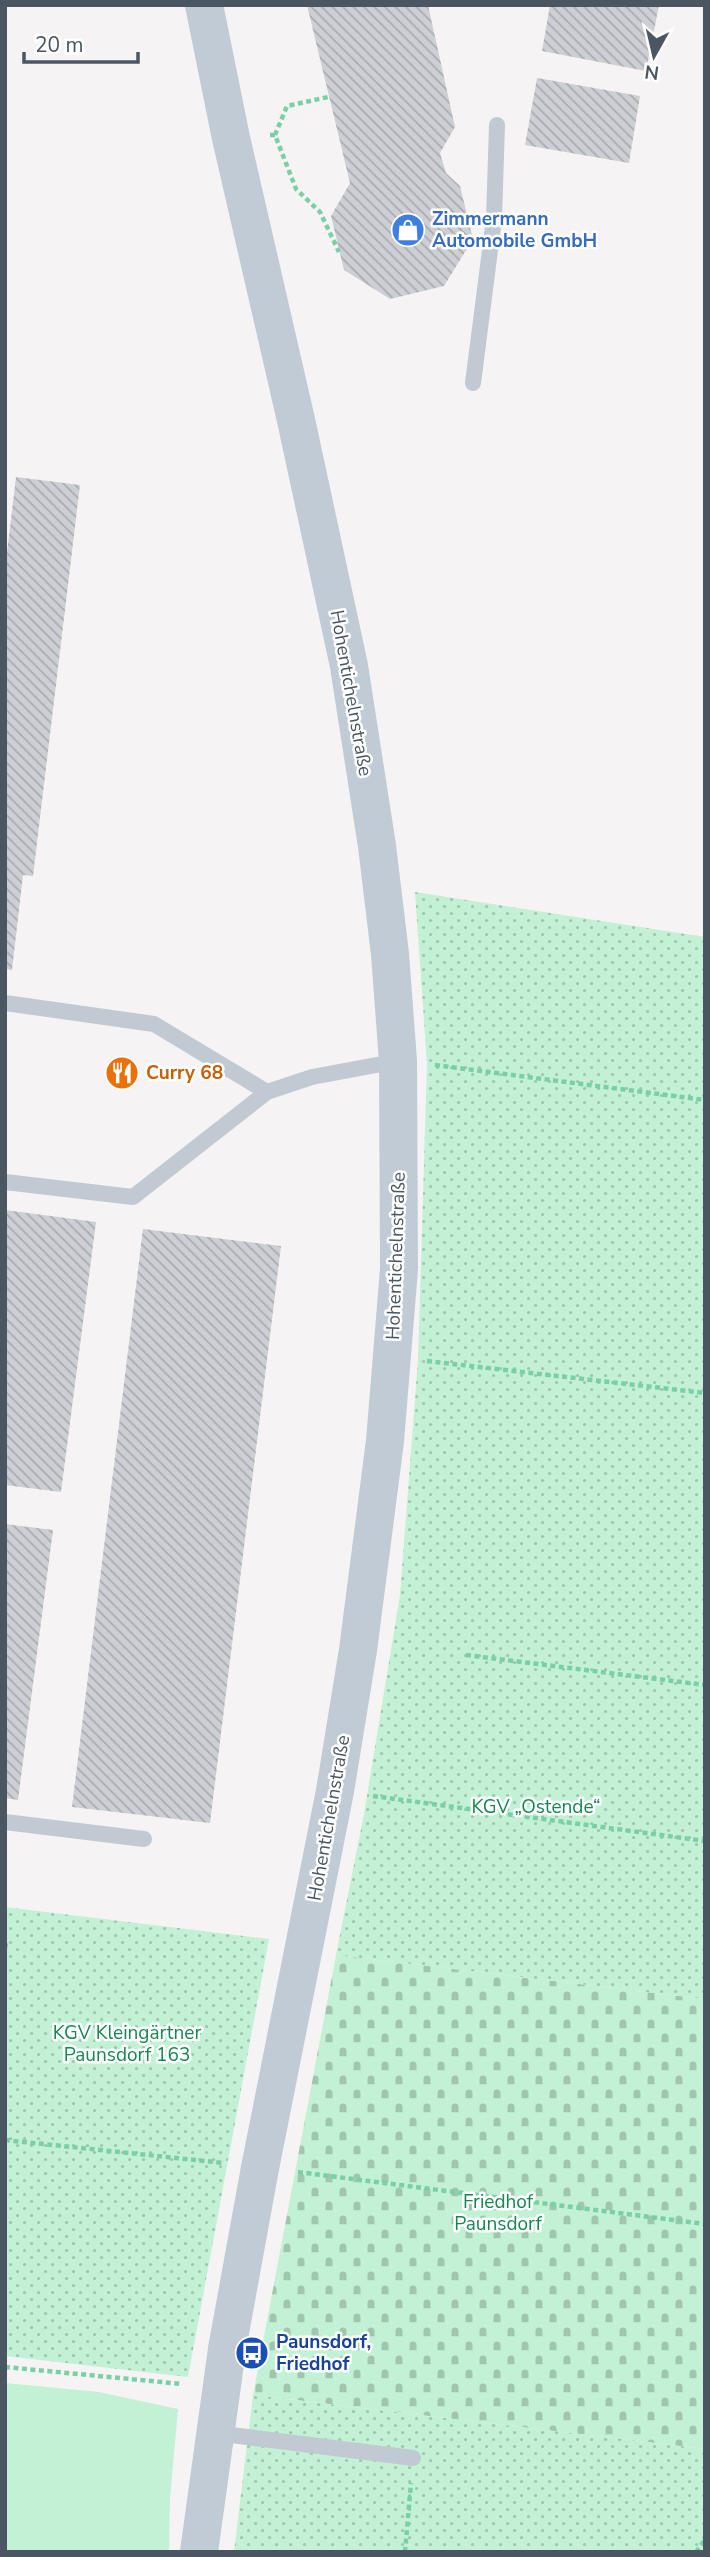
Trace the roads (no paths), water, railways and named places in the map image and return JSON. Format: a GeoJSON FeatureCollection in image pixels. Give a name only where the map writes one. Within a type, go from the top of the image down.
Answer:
{"type":"FeatureCollection","features":[{"type":"Feature","properties":{"kind":"main road","name":"Hohentichelnstraße"},"geometry":{"type":"LineString","coordinates":[[199,2552],[222,2388],[260,2168],[335,1791],[373,1545],[399,1269],[398,1061],[390,954],[377,846],[349,666],[231,138],[204,5]]}},
{"type":"Feature","properties":{"kind":"lane"},"geometry":{"type":"LineString","coordinates":[[473,383],[494,219],[497,125]]}},
{"type":"Feature","properties":{"kind":"lane"},"geometry":{"type":"LineString","coordinates":[[5,1003],[154,1024],[267,1092]]}},
{"type":"Feature","properties":{"kind":"lane"},"geometry":{"type":"LineString","coordinates":[[5,1182],[133,1197],[267,1092],[313,1077],[398,1061]]}},
{"type":"Feature","properties":{"kind":"lane"},"geometry":{"type":"LineString","coordinates":[[5,1822],[144,1839]]}},
{"type":"Feature","properties":{"kind":"lane"},"geometry":{"type":"LineString","coordinates":[[216,2433],[413,2458]]}},
{"type":"Feature","properties":{"kind":"place","name":"Zimmermann Automobile GmbH"},"geometry":{"type":"Point","coordinates":[408,230]}},
{"type":"Feature","properties":{"kind":"place","name":"Curry 68"},"geometry":{"type":"Point","coordinates":[122,1073]}},
{"type":"Feature","properties":{"kind":"place","name":"Paunsdorf, Friedhof"},"geometry":{"type":"Point","coordinates":[252,2353]}},
{"type":"Feature","properties":{"kind":"park label","name":"KGV „Ostende“"},"geometry":{"type":"Point","coordinates":[536,1807]}},
{"type":"Feature","properties":{"kind":"park label","name":"KGV Kleingärtner Paunsdorf 163"},"geometry":{"type":"Point","coordinates":[127,2044]}},
{"type":"Feature","properties":{"kind":"park label","name":"Friedhof Paunsdorf"},"geometry":{"type":"Point","coordinates":[498,2213]}}]}
